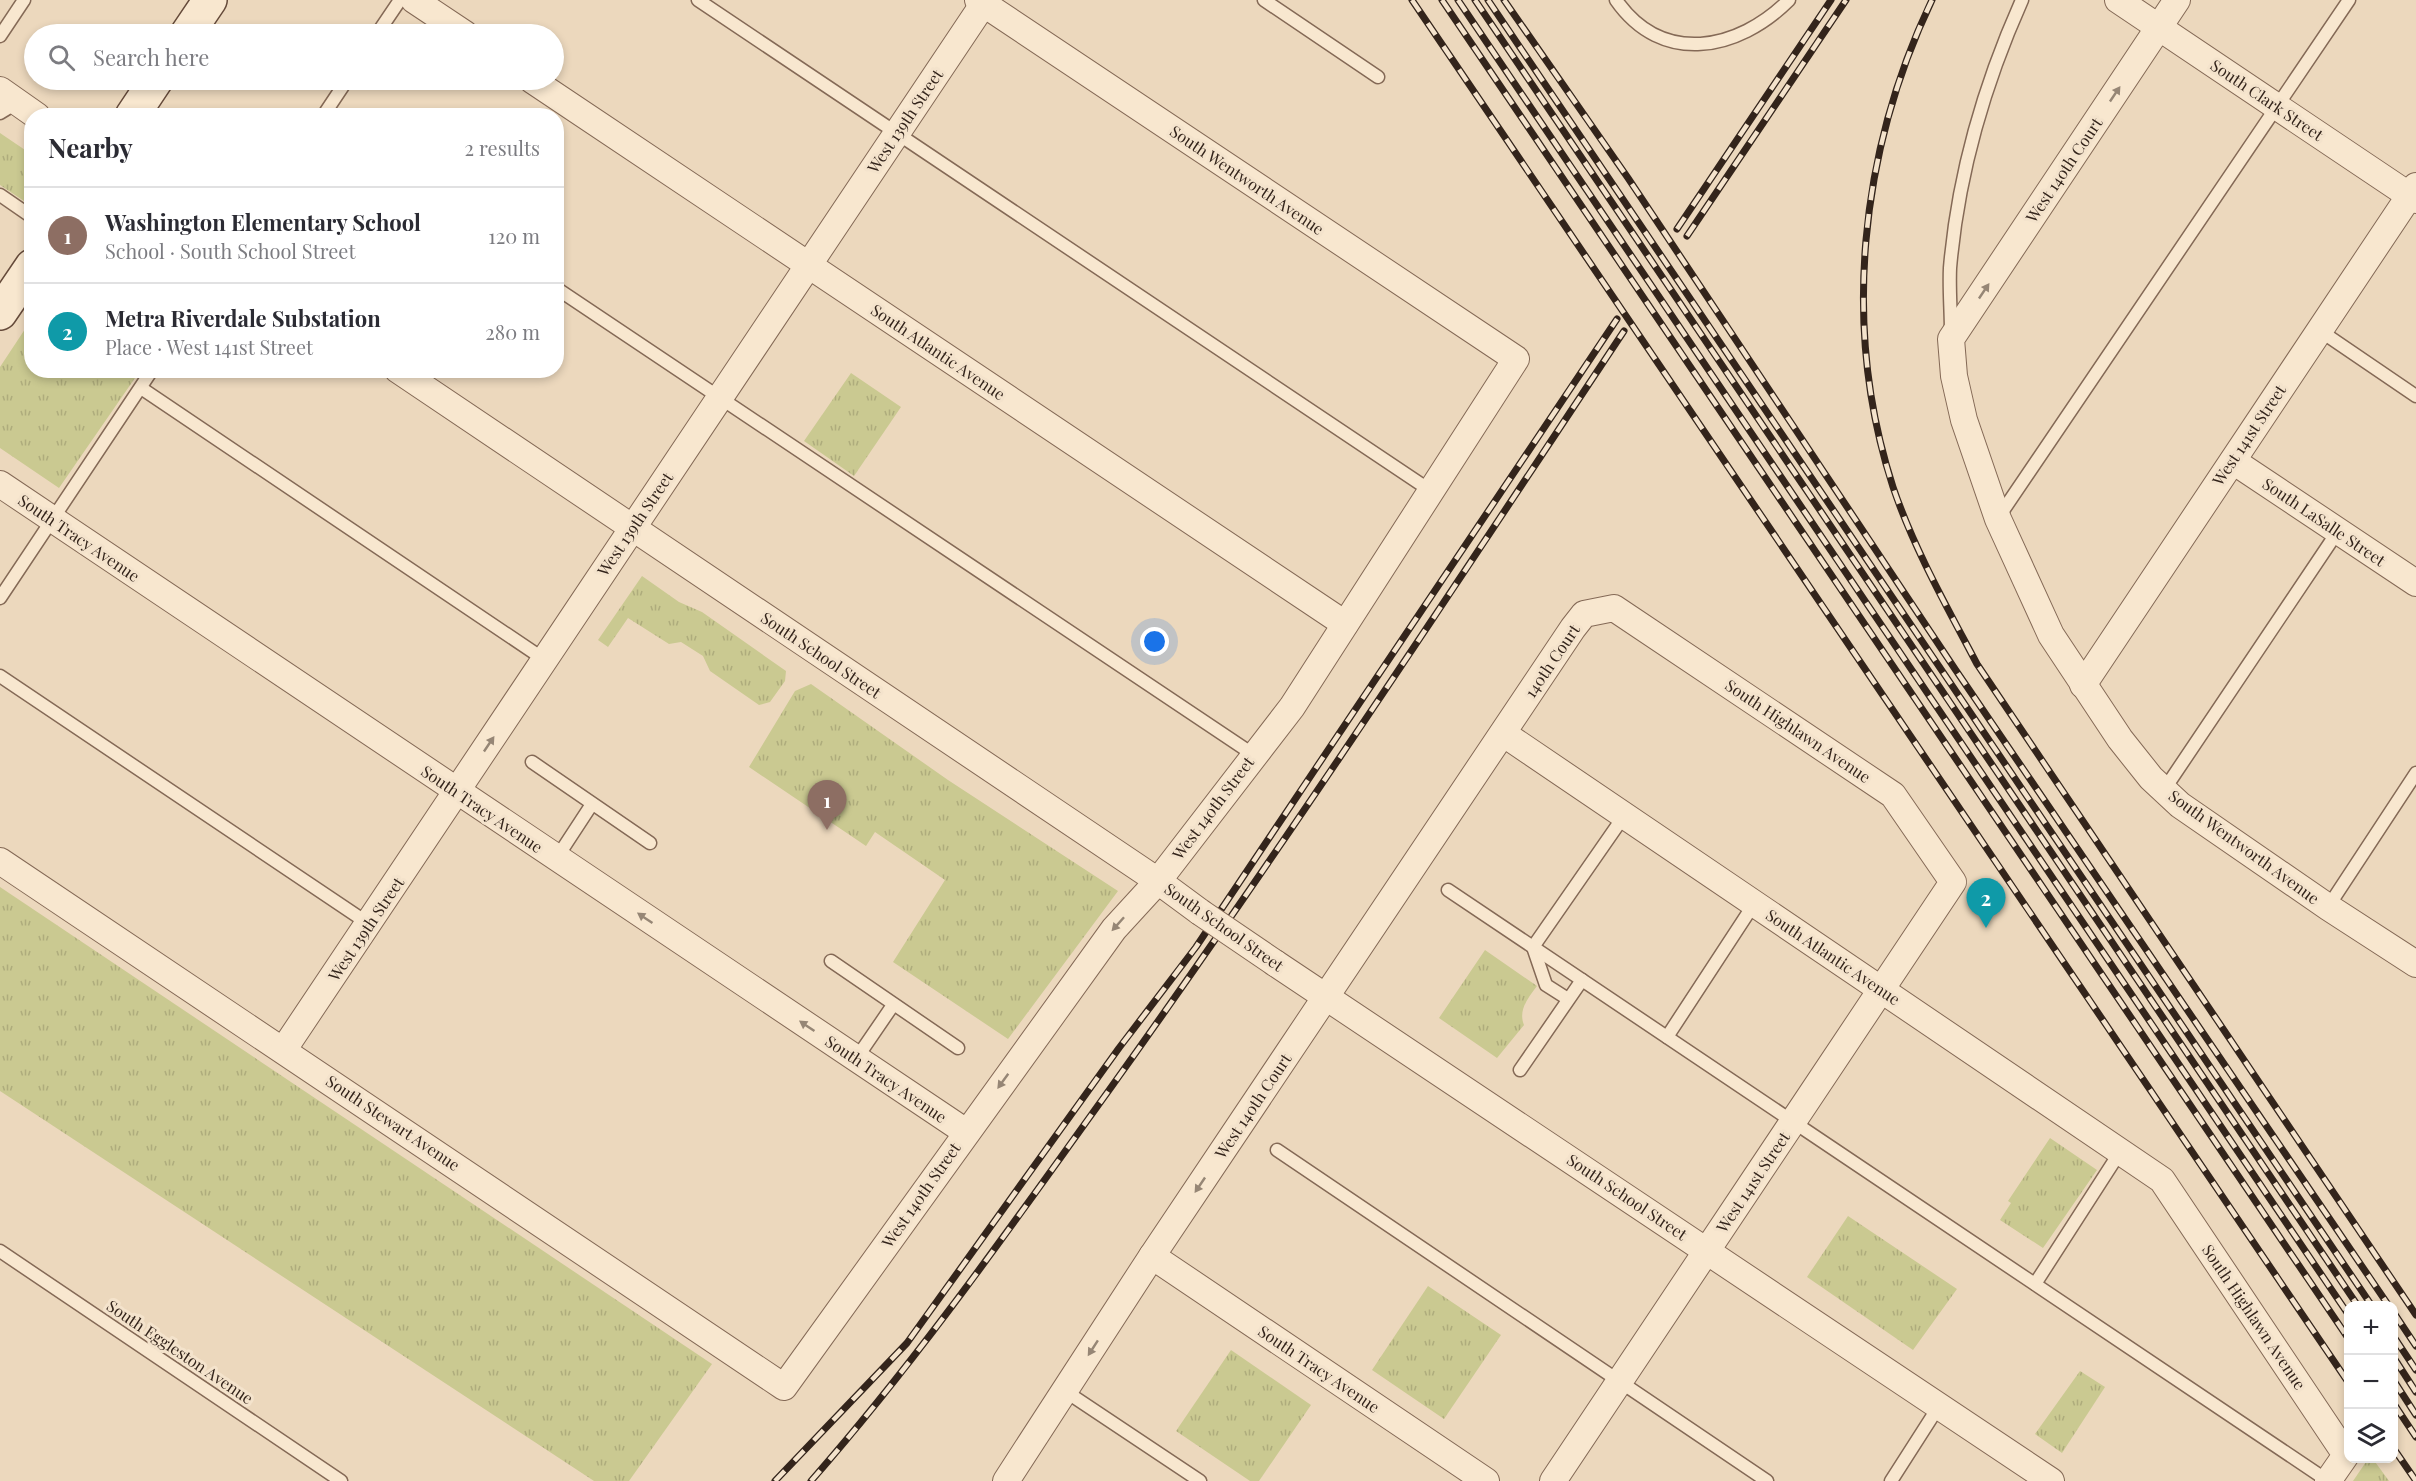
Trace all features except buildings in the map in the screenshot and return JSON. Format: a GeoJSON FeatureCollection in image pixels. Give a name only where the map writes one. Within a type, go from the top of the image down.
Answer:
{"type":"FeatureCollection","features":[{"type":"Feature","properties":{"kind":"street"},"geometry":{"type":"LineString","coordinates":[[194,24],[210,0]]}},
{"type":"Feature","properties":{"kind":"street"},"geometry":{"type":"LineString","coordinates":[[414,0],[450,24]]}},
{"type":"Feature","properties":{"kind":"street","name":"South Clark Street"},"geometry":{"type":"LineString","coordinates":[[2118,0],[2414,194]]}},
{"type":"Feature","properties":{"kind":"street","name":"West 140th Court"},"geometry":{"type":"LineString","coordinates":[[1951,339],[2177,0]]}},
{"type":"Feature","properties":{"kind":"street","name":"West 139th Street"},"geometry":{"type":"LineString","coordinates":[[284,1049],[457,793],[983,1]]}},
{"type":"Feature","properties":{"kind":"street","name":"South Wentworth Avenue"},"geometry":{"type":"LineString","coordinates":[[983,1],[1516,359]]}},
{"type":"Feature","properties":{"kind":"street"},"geometry":{"type":"LineString","coordinates":[[137,108],[149,90]]}},
{"type":"Feature","properties":{"kind":"street","name":"South Atlantic Avenue"},"geometry":{"type":"LineString","coordinates":[[547,90],[1345,624]]}},
{"type":"Feature","properties":{"kind":"street","name":"West 141st Street"},"geometry":{"type":"LineString","coordinates":[[2083,685],[2319,330],[2414,194]]}},
{"type":"Feature","properties":{"kind":"street"},"geometry":{"type":"LineString","coordinates":[[0,314],[24,278]]}},
{"type":"Feature","properties":{"kind":"street","name":"South Wentworth Avenue"},"geometry":{"type":"LineString","coordinates":[[1951,339],[1954,376],[1964,420],[1998,519],[2050,636],[2120,739],[2180,805],[2328,907],[2416,964]]}},
{"type":"Feature","properties":{"kind":"street","name":"West 140th Street"},"geometry":{"type":"LineString","coordinates":[[784,1387],[1114,929],[1158,881],[1292,707],[1516,359]]}},
{"type":"Feature","properties":{"kind":"street","name":"South School Street"},"geometry":{"type":"LineString","coordinates":[[410,378],[1158,881],[1275,963],[2050,1481]]}},
{"type":"Feature","properties":{"kind":"street","name":"South LaSalle Street"},"geometry":{"type":"LineString","coordinates":[[2233,460],[2416,583]]}},
{"type":"Feature","properties":{"kind":"street","name":"South Tracy Avenue"},"geometry":{"type":"LineString","coordinates":[[0,484],[457,793],[966,1132]]}},
{"type":"Feature","properties":{"kind":"street","name":"140th Court"},"geometry":{"type":"LineString","coordinates":[[1504,734],[1584,614],[1614,608]]}},
{"type":"Feature","properties":{"kind":"street","name":"South Highlawn Avenue"},"geometry":{"type":"LineString","coordinates":[[1614,608],[1893,795],[1953,882]]}},
{"type":"Feature","properties":{"kind":"street","name":"West 140th Court"},"geometry":{"type":"LineString","coordinates":[[1006,1481],[1152,1256],[1504,734]]}},
{"type":"Feature","properties":{"kind":"street","name":"South Atlantic Avenue"},"geometry":{"type":"LineString","coordinates":[[1504,734],[2162,1180]]}},
{"type":"Feature","properties":{"kind":"street","name":"South Stewart Avenue"},"geometry":{"type":"LineString","coordinates":[[0,861],[284,1049],[784,1387]]}},
{"type":"Feature","properties":{"kind":"street","name":"West 141st Street"},"geometry":{"type":"LineString","coordinates":[[1553,1481],[1953,882]]}},
{"type":"Feature","properties":{"kind":"street","name":"South Highlawn Avenue"},"geometry":{"type":"LineString","coordinates":[[2162,1180],[2346,1455],[2328,1481]]}},
{"type":"Feature","properties":{"kind":"street","name":"South Tracy Avenue"},"geometry":{"type":"LineString","coordinates":[[1152,1256],[1486,1481]]}},
{"type":"Feature","properties":{"kind":"lane"},"geometry":{"type":"LineString","coordinates":[[0,36],[24,0]]}},
{"type":"Feature","properties":{"kind":"lane"},"geometry":{"type":"LineString","coordinates":[[384,24],[400,0]]}},
{"type":"Feature","properties":{"kind":"lane"},"geometry":{"type":"LineString","coordinates":[[698,0],[1431,491]]}},
{"type":"Feature","properties":{"kind":"lane"},"geometry":{"type":"LineString","coordinates":[[1264,0],[1378,77]]}},
{"type":"Feature","properties":{"kind":"lane"},"geometry":{"type":"LineString","coordinates":[[1616,0],[1626,14],[1644,30],[1670,40],[1702,44],[1740,37],[1766,21],[1788,0]]}},
{"type":"Feature","properties":{"kind":"lane"},"geometry":{"type":"LineString","coordinates":[[1951,339],[1950,269],[1974,127],[1997,56],[2022,0]]}},
{"type":"Feature","properties":{"kind":"lane"},"geometry":{"type":"LineString","coordinates":[[1998,519],[2349,0]]}},
{"type":"Feature","properties":{"kind":"lane"},"geometry":{"type":"LineString","coordinates":[[328,108],[340,90]]}},
{"type":"Feature","properties":{"kind":"lane"},"geometry":{"type":"LineString","coordinates":[[0,195],[24,212]]}},
{"type":"Feature","properties":{"kind":"lane"},"geometry":{"type":"LineString","coordinates":[[564,293],[1254,755]]}},
{"type":"Feature","properties":{"kind":"lane"},"geometry":{"type":"LineString","coordinates":[[2319,330],[2416,396]]}},
{"type":"Feature","properties":{"kind":"lane"},"geometry":{"type":"LineString","coordinates":[[0,598],[147,378]]}},
{"type":"Feature","properties":{"kind":"lane"},"geometry":{"type":"LineString","coordinates":[[141,388],[545,660]]}},
{"type":"Feature","properties":{"kind":"lane"},"geometry":{"type":"LineString","coordinates":[[2164,790],[2338,531]]}},
{"type":"Feature","properties":{"kind":"lane"},"geometry":{"type":"LineString","coordinates":[[0,676],[369,924]]}},
{"type":"Feature","properties":{"kind":"lane"},"geometry":{"type":"LineString","coordinates":[[532,762],[650,843]]}},
{"type":"Feature","properties":{"kind":"lane"},"geometry":{"type":"LineString","coordinates":[[2328,907],[2416,773]]}},
{"type":"Feature","properties":{"kind":"lane"},"geometry":{"type":"LineString","coordinates":[[556,859],[592,804]]}},
{"type":"Feature","properties":{"kind":"lane"},"geometry":{"type":"LineString","coordinates":[[1533,947],[1624,816]]}},
{"type":"Feature","properties":{"kind":"lane"},"geometry":{"type":"LineString","coordinates":[[1448,890],[2328,1481]]}},
{"type":"Feature","properties":{"kind":"lane"},"geometry":{"type":"LineString","coordinates":[[1667,1037],[1754,904]]}},
{"type":"Feature","properties":{"kind":"lane"},"geometry":{"type":"LineString","coordinates":[[1533,947],[1546,985],[1568,999]]}},
{"type":"Feature","properties":{"kind":"lane"},"geometry":{"type":"LineString","coordinates":[[831,961],[958,1048]]}},
{"type":"Feature","properties":{"kind":"lane"},"geometry":{"type":"LineString","coordinates":[[1520,1070],[1582,980]]}},
{"type":"Feature","properties":{"kind":"lane"},"geometry":{"type":"LineString","coordinates":[[855,1059],[893,1005]]}},
{"type":"Feature","properties":{"kind":"lane"},"geometry":{"type":"LineString","coordinates":[[1277,1149],[1767,1481]]}},
{"type":"Feature","properties":{"kind":"lane"},"geometry":{"type":"LineString","coordinates":[[2035,1284],[2120,1152]]}},
{"type":"Feature","properties":{"kind":"lane","name":"South Eggleston Avenue"},"geometry":{"type":"LineString","coordinates":[[0,1251],[341,1481]]}},
{"type":"Feature","properties":{"kind":"lane"},"geometry":{"type":"LineString","coordinates":[[1065,1391],[1200,1481]]}},
{"type":"Feature","properties":{"kind":"lane"},"geometry":{"type":"LineString","coordinates":[[1891,1481],[1939,1406]]}},
{"type":"Feature","properties":{"kind":"green space"},"geometry":{"type":"Polygon","coordinates":[[[0,133],[24,149],[24,201],[0,185],[0,133]]]}},
{"type":"Feature","properties":{"kind":"green space"},"geometry":{"type":"Polygon","coordinates":[[[24,331],[24,378],[135,378],[59,488],[0,448],[0,367],[24,331]]]}},
{"type":"Feature","properties":{"kind":"green space"},"geometry":{"type":"Polygon","coordinates":[[[851,373],[901,407],[854,476],[804,441],[851,373]]]}},
{"type":"Feature","properties":{"kind":"green space"},"geometry":{"type":"Polygon","coordinates":[[[642,576],[679,602],[702,612],[786,671],[785,681],[770,702],[759,705],[710,671],[703,656],[681,642],[669,644],[628,618],[608,647],[598,640],[642,576]]]}},
{"type":"Feature","properties":{"kind":"green space"},"geometry":{"type":"Polygon","coordinates":[[[811,684],[948,780],[1118,891],[1008,1039],[893,962],[945,880],[875,832],[866,846],[749,767],[795,691],[811,684]]]}},
{"type":"Feature","properties":{"kind":"green space"},"geometry":{"type":"Polygon","coordinates":[[[0,887],[712,1364],[629,1481],[594,1481],[0,1091],[0,887]]]}},
{"type":"Feature","properties":{"kind":"green space"},"geometry":{"type":"Polygon","coordinates":[[[1485,950],[1537,986],[1523,1009],[1524,1025],[1497,1058],[1439,1018],[1485,950]]]}},
{"type":"Feature","properties":{"kind":"green space"},"geometry":{"type":"Polygon","coordinates":[[[2050,1138],[2097,1170],[2043,1248],[2000,1220],[2011,1203],[2008,1201],[2050,1138]]]}},
{"type":"Feature","properties":{"kind":"green space"},"geometry":{"type":"Polygon","coordinates":[[[1848,1216],[1957,1289],[1913,1350],[1807,1277],[1848,1216]]]}},
{"type":"Feature","properties":{"kind":"green space"},"geometry":{"type":"Polygon","coordinates":[[[1428,1286],[1501,1335],[1444,1419],[1372,1370],[1428,1286]]]}},
{"type":"Feature","properties":{"kind":"green space"},"geometry":{"type":"Polygon","coordinates":[[[1231,1350],[1311,1405],[1259,1481],[1250,1481],[1176,1431],[1231,1350]]]}},
{"type":"Feature","properties":{"kind":"green space"},"geometry":{"type":"Polygon","coordinates":[[[2080,1371],[2105,1387],[2062,1453],[2035,1434],[2080,1371]]]}},
{"type":"Feature","properties":{"kind":"green space"},"geometry":{"type":"Polygon","coordinates":[[[2365,1463],[2376,1463],[2389,1481],[2353,1481],[2365,1463]]]}},
{"type":"Feature","properties":{"kind":"railway"},"geometry":{"type":"LineString","coordinates":[[1412,0],[2344,1376]]}},
{"type":"Feature","properties":{"kind":"railway"},"geometry":{"type":"LineString","coordinates":[[1442,0],[2344,1332]]}},
{"type":"Feature","properties":{"kind":"railway"},"geometry":{"type":"LineString","coordinates":[[1458,0],[2344,1308]]}},
{"type":"Feature","properties":{"kind":"railway"},"geometry":{"type":"LineString","coordinates":[[1475,0],[2355,1301]]}},
{"type":"Feature","properties":{"kind":"railway"},"geometry":{"type":"LineString","coordinates":[[1488,0],[2369,1301]]}},
{"type":"Feature","properties":{"kind":"railway"},"geometry":{"type":"LineString","coordinates":[[1504,0],[1628,178],[1955,669],[2386,1301]]}},
{"type":"Feature","properties":{"kind":"railway"},"geometry":{"type":"LineString","coordinates":[[1677,229],[1831,0]]}},
{"type":"Feature","properties":{"kind":"railway"},"geometry":{"type":"LineString","coordinates":[[1687,236],[1846,0]]}},
{"type":"Feature","properties":{"kind":"railway"},"geometry":{"type":"LineString","coordinates":[[1932,0],[1908,58],[1888,117],[1874,178],[1866,240],[1864,302],[1867,365],[1877,426],[1901,510],[1932,577],[1977,664],[2416,1315]]}},
{"type":"Feature","properties":{"kind":"railway"},"geometry":{"type":"LineString","coordinates":[[775,1481],[907,1343],[1119,1048],[1196,947],[1617,319]]}},
{"type":"Feature","properties":{"kind":"railway"},"geometry":{"type":"LineString","coordinates":[[811,1481],[889,1387],[964,1290],[1174,999],[1369,714],[1624,331]]}},
{"type":"Feature","properties":{"kind":"railway"},"geometry":{"type":"LineString","coordinates":[[2398,1319],[2416,1346]]}},
{"type":"Feature","properties":{"kind":"railway"},"geometry":{"type":"LineString","coordinates":[[2398,1343],[2416,1370]]}},
{"type":"Feature","properties":{"kind":"railway"},"geometry":{"type":"LineString","coordinates":[[2398,1364],[2416,1392]]}},
{"type":"Feature","properties":{"kind":"railway"},"geometry":{"type":"LineString","coordinates":[[2398,1387],[2416,1415]]}},
{"type":"Feature","properties":{"kind":"railway"},"geometry":{"type":"LineString","coordinates":[[2397,1409],[2416,1437]]}},
{"type":"Feature","properties":{"kind":"railway"},"geometry":{"type":"LineString","coordinates":[[2398,1455],[2416,1481]]}},
{"type":"Feature","properties":{"kind":"place","name":"Washington Elementary School"},"geometry":{"type":"Point","coordinates":[827,830]}},
{"type":"Feature","properties":{"kind":"place","name":"Metra Riverdale Substation"},"geometry":{"type":"Point","coordinates":[1986,928]}}]}
